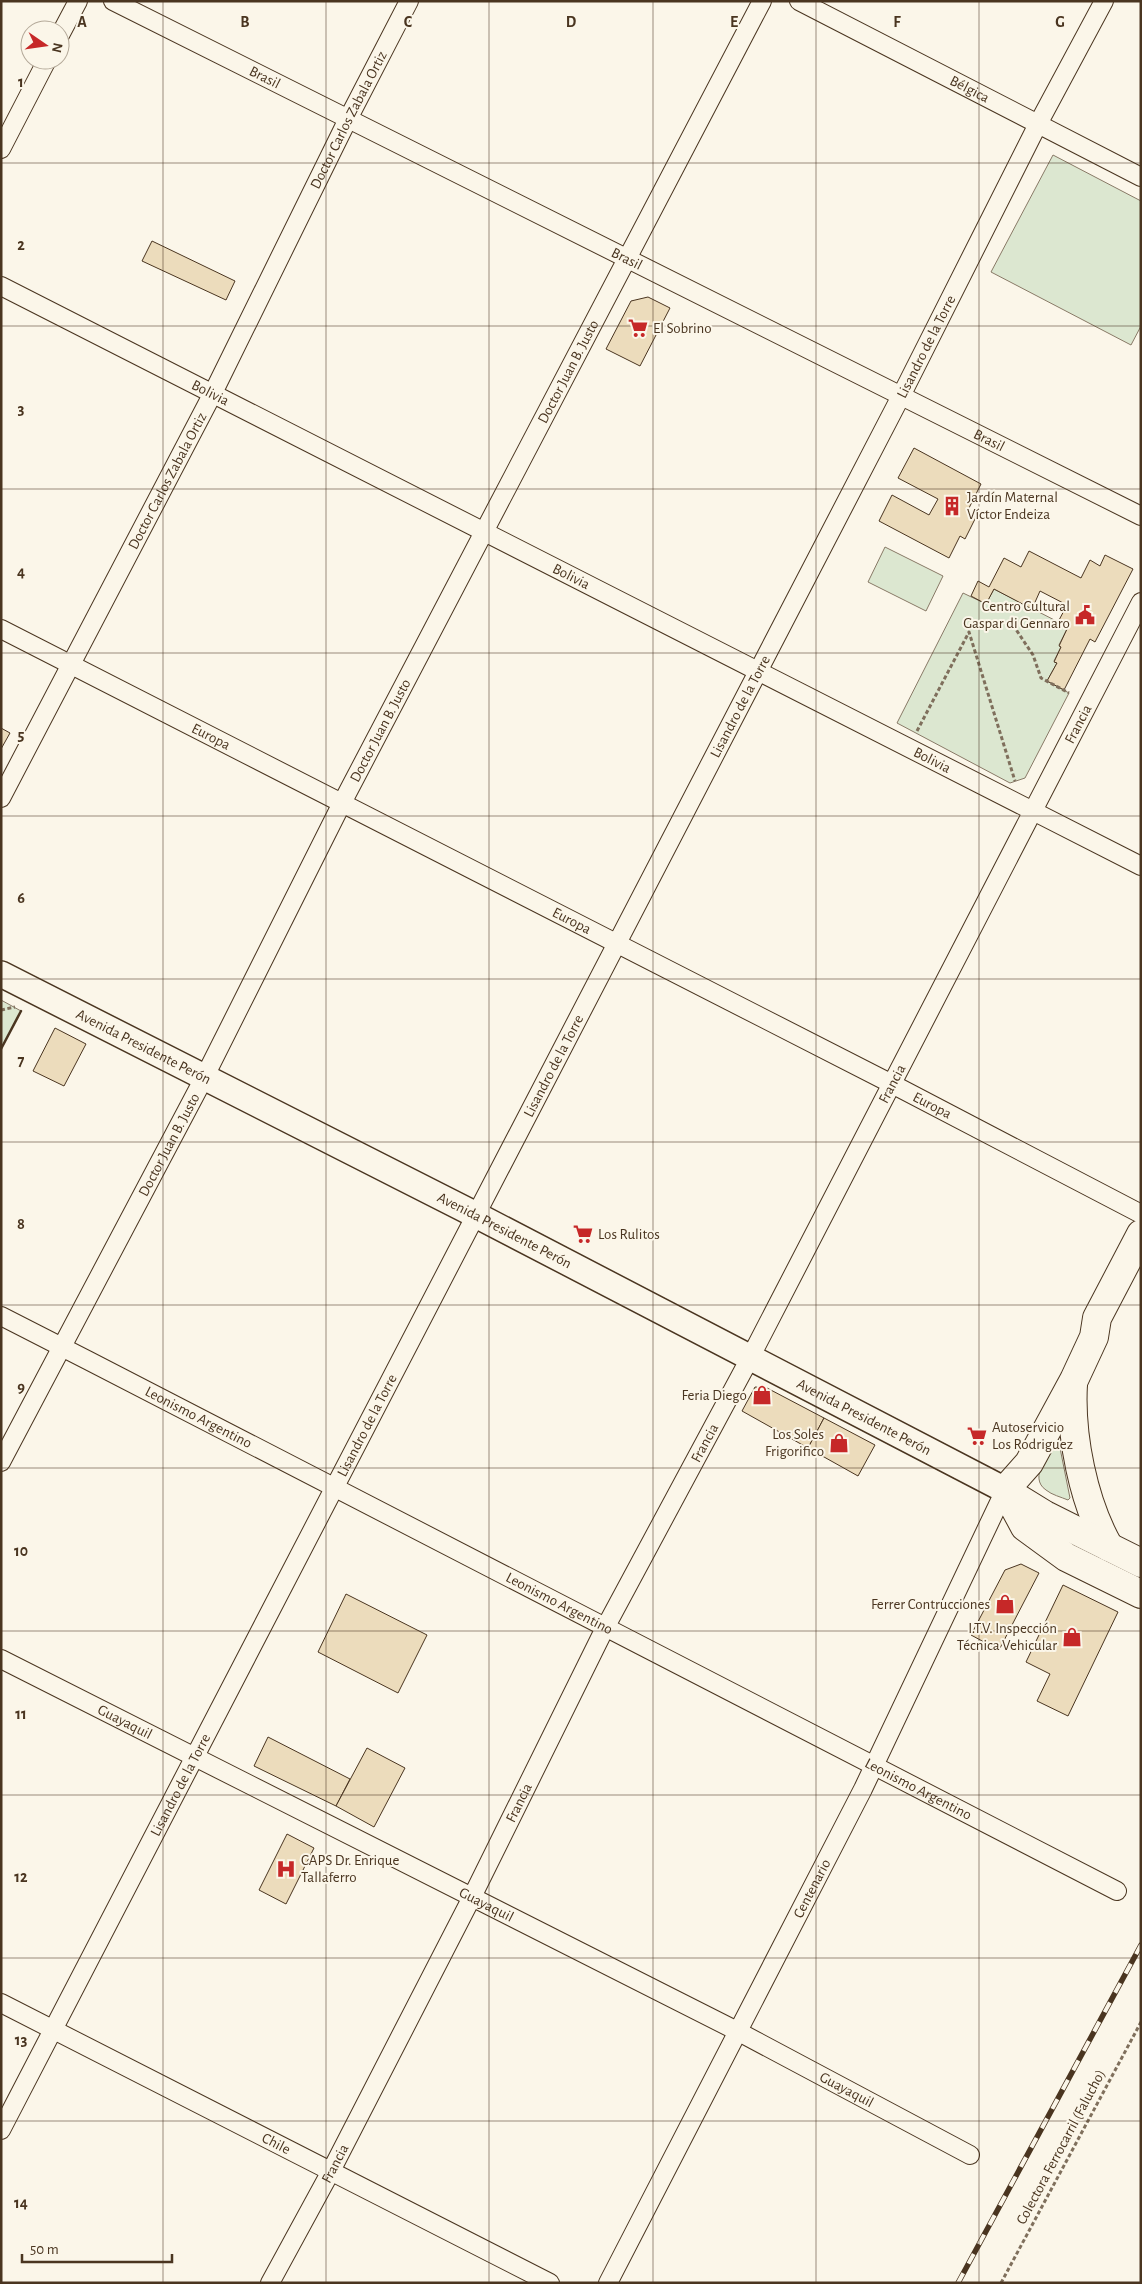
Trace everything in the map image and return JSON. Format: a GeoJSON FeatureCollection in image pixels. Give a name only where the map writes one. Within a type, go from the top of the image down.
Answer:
{"type":"FeatureCollection","features":[{"type":"Feature","properties":{"kind":"main road","name":"Avenida Presidente Perón"},"geometry":{"type":"LineString","coordinates":[[1,974],[476,1214],[1005,1490],[1045,1515],[1141,1563]]}},
{"type":"Feature","properties":{"kind":"main road"},"geometry":{"type":"LineString","coordinates":[[1005,1490],[1028,1463],[1074,1380],[1094,1336],[1097,1318],[1141,1234]]}},
{"type":"Feature","properties":{"kind":"main road"},"geometry":{"type":"LineString","coordinates":[[1097,1318],[1079,1333],[1014,1457],[1005,1490],[1025,1527],[1066,1557],[1141,1594]]}},
{"type":"Feature","properties":{"kind":"main road"},"geometry":{"type":"LineString","coordinates":[[1074,1380],[1073,1426],[1089,1503],[1096,1525],[1109,1547]]}},
{"type":"Feature","properties":{"kind":"street"},"geometry":{"type":"LineString","coordinates":[[68,20],[78,1]]}},
{"type":"Feature","properties":{"kind":"street","name":"Brasil"},"geometry":{"type":"LineString","coordinates":[[113,1],[1141,516]]}},
{"type":"Feature","properties":{"kind":"street","name":"Doctor Carlos Zabala Ortiz"},"geometry":{"type":"LineString","coordinates":[[1,798],[213,393],[348,119],[409,1]]}},
{"type":"Feature","properties":{"kind":"street","name":"Doctor Juan B. Justo"},"geometry":{"type":"LineString","coordinates":[[1,1462],[63,1348],[204,1078],[342,803],[626,257],[762,1]]}},
{"type":"Feature","properties":{"kind":"street","name":"Bélgica"},"geometry":{"type":"LineString","coordinates":[[799,1],[1141,177]]}},
{"type":"Feature","properties":{"kind":"street","name":"Lisandro de la Torre"},"geometry":{"type":"LineString","coordinates":[[1,2130],[902,396],[1038,124],[1104,1]]}},
{"type":"Feature","properties":{"kind":"street"},"geometry":{"type":"LineString","coordinates":[[1,149],[42,70]]}},
{"type":"Feature","properties":{"kind":"street","name":"Bolivia"},"geometry":{"type":"LineString","coordinates":[[1,286],[1141,866]]}},
{"type":"Feature","properties":{"kind":"street","name":"Francia"},"geometry":{"type":"LineString","coordinates":[[270,2283],[331,2171],[472,1897],[605,1628],[750,1358],[1141,602]]}},
{"type":"Feature","properties":{"kind":"street","name":"Europa"},"geometry":{"type":"LineString","coordinates":[[1,629],[892,1084],[1141,1214]]}},
{"type":"Feature","properties":{"kind":"street","name":"Leonismo Argentino"},"geometry":{"type":"LineString","coordinates":[[1,1316],[335,1486],[605,1628],[1117,1891]]}},
{"type":"Feature","properties":{"kind":"street","name":"Centenario"},"geometry":{"type":"LineString","coordinates":[[608,2283],[739,2032],[874,1766],[1005,1490]]}},
{"type":"Feature","properties":{"kind":"street","name":"Guayaquil"},"geometry":{"type":"LineString","coordinates":[[1,1659],[739,2032],[970,2155]]}},
{"type":"Feature","properties":{"kind":"street","name":"Chile"},"geometry":{"type":"LineString","coordinates":[[1,2003],[550,2283]]}},
{"type":"Feature","properties":{"kind":"path"},"geometry":{"type":"LineString","coordinates":[[1013,625],[1032,655],[1042,678],[1069,693]]}},
{"type":"Feature","properties":{"kind":"path"},"geometry":{"type":"LineString","coordinates":[[916,733],[969,632],[1015,782]]}},
{"type":"Feature","properties":{"kind":"path"},"geometry":{"type":"LineString","coordinates":[[1,1010],[15,1007]]}},
{"type":"Feature","properties":{"kind":"path","name":"Colectora Ferrocarril (Falucho)"},"geometry":{"type":"LineString","coordinates":[[1001,2283],[1141,2022]]}},
{"type":"Feature","properties":{"kind":"green space"},"geometry":{"type":"Polygon","coordinates":[[[1053,155],[1141,201],[1141,326],[1131,345],[991,272],[1053,155]]]}},
{"type":"Feature","properties":{"kind":"green space"},"geometry":{"type":"Polygon","coordinates":[[[885,547],[943,576],[926,611],[868,582],[885,547]]]}},
{"type":"Feature","properties":{"kind":"green space"},"geometry":{"type":"Polygon","coordinates":[[[994,589],[1068,627],[1054,661],[1057,663],[1047,681],[1069,693],[1025,778],[1010,783],[897,723],[963,593],[986,604],[994,589]]]}},
{"type":"Feature","properties":{"kind":"green space"},"geometry":{"type":"Polygon","coordinates":[[[1,1000],[21,1011],[1,1049],[1,1000]]]}},
{"type":"Feature","properties":{"kind":"green space"},"geometry":{"type":"Polygon","coordinates":[[[1056,1440],[1059,1443],[1070,1498],[1068,1500],[1048,1492],[1041,1485],[1039,1479],[1039,1472],[1045,1458],[1056,1440]]]}},
{"type":"Feature","properties":{"kind":"building"},"geometry":{"type":"Polygon","coordinates":[[[152,241],[235,281],[226,300],[142,261],[152,241]]]}},
{"type":"Feature","properties":{"kind":"building","name":"El Sobrino"},"geometry":{"type":"Polygon","coordinates":[[[648,297],[670,308],[640,366],[606,349],[631,301],[648,297]]]}},
{"type":"Feature","properties":{"kind":"building","name":"Jardín Maternal Víctor Endeiza"},"geometry":{"type":"Polygon","coordinates":[[[914,448],[981,484],[967,512],[976,517],[965,539],[960,536],[949,558],[879,521],[892,495],[929,515],[938,499],[898,478],[914,448]]]}},
{"type":"Feature","properties":{"kind":"building","name":"Centro Cultural Gaspar di Gennaro"},"geometry":{"type":"Polygon","coordinates":[[[1029,551],[1081,578],[1090,560],[1100,566],[1105,555],[1133,569],[1095,642],[1090,639],[1064,690],[1047,681],[1057,663],[1054,662],[1068,627],[1058,622],[1067,605],[1040,591],[1032,609],[994,589],[986,604],[971,596],[978,581],[989,587],[1004,558],[1021,567],[1029,551]]]}},
{"type":"Feature","properties":{"kind":"building"},"geometry":{"type":"Polygon","coordinates":[[[1,728],[10,733],[1,749],[1,728]]]}},
{"type":"Feature","properties":{"kind":"building"},"geometry":{"type":"Polygon","coordinates":[[[55,1028],[86,1044],[64,1086],[33,1071],[55,1028]]]}},
{"type":"Feature","properties":{"kind":"building"},"geometry":{"type":"Polygon","coordinates":[[[755,1387],[767,1388],[824,1418],[808,1448],[742,1411],[755,1387]]]}},
{"type":"Feature","properties":{"kind":"building"},"geometry":{"type":"Polygon","coordinates":[[[824,1418],[875,1445],[858,1476],[808,1448],[824,1418]]]}},
{"type":"Feature","properties":{"kind":"building","name":"Ferrer Contrucciones"},"geometry":{"type":"Polygon","coordinates":[[[1021,1564],[1039,1573],[999,1650],[971,1635],[1005,1570],[1021,1564]]]}},
{"type":"Feature","properties":{"kind":"building","name":"I.T.V. Inspección Técnica Vehicular"},"geometry":{"type":"Polygon","coordinates":[[[1063,1585],[1118,1612],[1068,1716],[1037,1701],[1050,1674],[1026,1662],[1063,1585]]]}},
{"type":"Feature","properties":{"kind":"building"},"geometry":{"type":"Polygon","coordinates":[[[346,1594],[427,1635],[398,1693],[318,1652],[346,1594]]]}},
{"type":"Feature","properties":{"kind":"building"},"geometry":{"type":"Polygon","coordinates":[[[268,1737],[350,1779],[336,1806],[254,1766],[268,1737]]]}},
{"type":"Feature","properties":{"kind":"building"},"geometry":{"type":"Polygon","coordinates":[[[367,1748],[405,1768],[374,1827],[336,1806],[367,1748]]]}},
{"type":"Feature","properties":{"kind":"building","name":"CAPS Dr. Enrique Tallaferro"},"geometry":{"type":"Polygon","coordinates":[[[287,1834],[314,1848],[286,1904],[259,1890],[287,1834]]]}},
{"type":"Feature","properties":{"kind":"railway"},"geometry":{"type":"LineString","coordinates":[[958,2283],[1141,1945]]}},
{"type":"Feature","properties":{"kind":"wall"},"geometry":{"type":"LineString","coordinates":[[1,1049],[21,1011]]}},
{"type":"Feature","properties":{"kind":"place","name":"El Sobrino"},"geometry":{"type":"Point","coordinates":[638,328]}},
{"type":"Feature","properties":{"kind":"place","name":"Jardín Maternal Víctor Endeiza"},"geometry":{"type":"Point","coordinates":[952,506]}},
{"type":"Feature","properties":{"kind":"place","name":"Centro Cultural Gaspar di Gennaro"},"geometry":{"type":"Point","coordinates":[1085,615]}},
{"type":"Feature","properties":{"kind":"place","name":"Los Rulitos"},"geometry":{"type":"Point","coordinates":[583,1234]}},
{"type":"Feature","properties":{"kind":"place","name":"Feria Diego"},"geometry":{"type":"Point","coordinates":[762,1395]}},
{"type":"Feature","properties":{"kind":"place","name":"Autoservicio Los Rodriguez"},"geometry":{"type":"Point","coordinates":[977,1436]}},
{"type":"Feature","properties":{"kind":"place","name":"Los Soles Frigorifico"},"geometry":{"type":"Point","coordinates":[839,1443]}},
{"type":"Feature","properties":{"kind":"place","name":"Ferrer Contrucciones"},"geometry":{"type":"Point","coordinates":[1005,1604]}},
{"type":"Feature","properties":{"kind":"place","name":"I.T.V. Inspección Técnica Vehicular"},"geometry":{"type":"Point","coordinates":[1072,1637]}},
{"type":"Feature","properties":{"kind":"place","name":"CAPS Dr. Enrique Tallaferro"},"geometry":{"type":"Point","coordinates":[286,1869]}}]}
